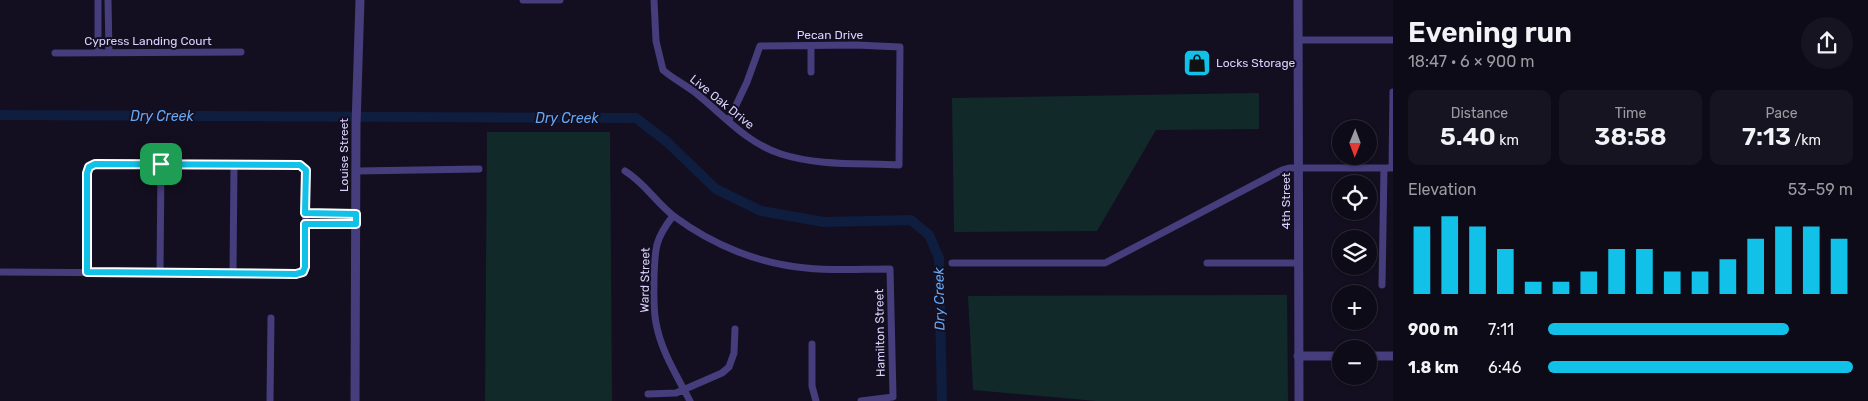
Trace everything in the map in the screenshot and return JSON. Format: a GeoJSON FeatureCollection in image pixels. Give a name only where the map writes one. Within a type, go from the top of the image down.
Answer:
{"type":"FeatureCollection","features":[{"type":"Feature","properties":{"kind":"street"},"geometry":{"type":"LineString","coordinates":[[98,0],[98,52]]}},
{"type":"Feature","properties":{"kind":"street"},"geometry":{"type":"LineString","coordinates":[[108,0],[109,52]]}},
{"type":"Feature","properties":{"kind":"street","name":"Louise Street"},"geometry":{"type":"LineString","coordinates":[[355,401],[356,125],[360,0]]}},
{"type":"Feature","properties":{"kind":"street"},"geometry":{"type":"LineString","coordinates":[[524,0],[560,0]]}},
{"type":"Feature","properties":{"kind":"street","name":"Live Oak Drive"},"geometry":{"type":"LineString","coordinates":[[654,0],[656,41],[663,70],[695,92],[744,135],[765,148],[794,158],[898,165]]}},
{"type":"Feature","properties":{"kind":"street","name":"4th Street"},"geometry":{"type":"LineString","coordinates":[[1298,0],[1299,401]]}},
{"type":"Feature","properties":{"kind":"street"},"geometry":{"type":"LineString","coordinates":[[1298,40],[1393,40]]}},
{"type":"Feature","properties":{"kind":"street","name":"Pecan Drive"},"geometry":{"type":"LineString","coordinates":[[729,120],[747,82],[760,46],[900,47],[898,165]]}},
{"type":"Feature","properties":{"kind":"street"},"geometry":{"type":"LineString","coordinates":[[811,46],[811,72]]}},
{"type":"Feature","properties":{"kind":"street","name":"Cypress Landing Court"},"geometry":{"type":"LineString","coordinates":[[55,52],[242,52]]}},
{"type":"Feature","properties":{"kind":"street"},"geometry":{"type":"LineString","coordinates":[[952,263],[1105,263],[1282,170],[1289,168],[1393,168],[1393,92]]}},
{"type":"Feature","properties":{"kind":"street"},"geometry":{"type":"LineString","coordinates":[[0,272],[296,274],[303,272],[305,267],[306,170],[300,165],[95,164],[89,167],[87,173],[87,272]]}},
{"type":"Feature","properties":{"kind":"street"},"geometry":{"type":"LineString","coordinates":[[160,273],[161,164]]}},
{"type":"Feature","properties":{"kind":"street"},"geometry":{"type":"LineString","coordinates":[[233,274],[234,165]]}},
{"type":"Feature","properties":{"kind":"street"},"geometry":{"type":"LineString","coordinates":[[1382,285],[1384,168]]}},
{"type":"Feature","properties":{"kind":"street"},"geometry":{"type":"LineString","coordinates":[[357,171],[479,169]]}},
{"type":"Feature","properties":{"kind":"street"},"geometry":{"type":"LineString","coordinates":[[625,171],[636,178],[673,216]]}},
{"type":"Feature","properties":{"kind":"street"},"geometry":{"type":"LineString","coordinates":[[305,213],[356,214]]}},
{"type":"Feature","properties":{"kind":"street","name":"Hamilton Street"},"geometry":{"type":"LineString","coordinates":[[673,216],[697,232],[735,251],[784,265],[823,269],[890,269],[893,397],[862,401]]}},
{"type":"Feature","properties":{"kind":"street","name":"Ward Street"},"geometry":{"type":"LineString","coordinates":[[673,216],[659,237],[655,249],[654,294],[656,324],[667,356],[690,401]]}},
{"type":"Feature","properties":{"kind":"street"},"geometry":{"type":"LineString","coordinates":[[305,224],[356,224]]}},
{"type":"Feature","properties":{"kind":"street"},"geometry":{"type":"LineString","coordinates":[[1208,262],[1299,263]]}},
{"type":"Feature","properties":{"kind":"street"},"geometry":{"type":"LineString","coordinates":[[270,401],[271,318]]}},
{"type":"Feature","properties":{"kind":"street"},"geometry":{"type":"LineString","coordinates":[[648,394],[671,395],[722,373],[728,367],[734,353],[735,329]]}},
{"type":"Feature","properties":{"kind":"street"},"geometry":{"type":"LineString","coordinates":[[812,344],[812,386],[816,401]]}},
{"type":"Feature","properties":{"kind":"street"},"geometry":{"type":"LineString","coordinates":[[1298,356],[1332,356]]}},
{"type":"Feature","properties":{"kind":"street"},"geometry":{"type":"LineString","coordinates":[[1377,356],[1393,356]]}},
{"type":"Feature","properties":{"kind":"green space"},"geometry":{"type":"Polygon","coordinates":[[[1259,93],[1259,129],[1156,130],[1097,231],[954,232],[952,98],[1259,93]]]}},
{"type":"Feature","properties":{"kind":"green space"},"geometry":{"type":"Polygon","coordinates":[[[487,132],[610,132],[612,401],[485,401],[487,132]]]}},
{"type":"Feature","properties":{"kind":"green space"},"geometry":{"type":"Polygon","coordinates":[[[1287,295],[1288,401],[1096,401],[973,390],[968,296],[1287,295]]]}},
{"type":"Feature","properties":{"kind":"waterway","name":"Dry Creek"},"geometry":{"type":"LineString","coordinates":[[0,115],[636,118],[666,141],[716,189],[761,211],[824,222],[911,220],[929,235],[939,258],[942,401]]}},
{"type":"Feature","properties":{"kind":"place","name":"Locks Storage"},"geometry":{"type":"Point","coordinates":[1197,63]}},
{"type":"Feature","properties":{"kind":"route"},"geometry":{"type":"LineString","coordinates":[[95,164],[161,164],[300,165],[306,170],[305,213],[356,214],[356,224],[305,224],[305,267],[303,272],[296,274],[87,272],[87,173],[89,167],[95,164]]}}]}
